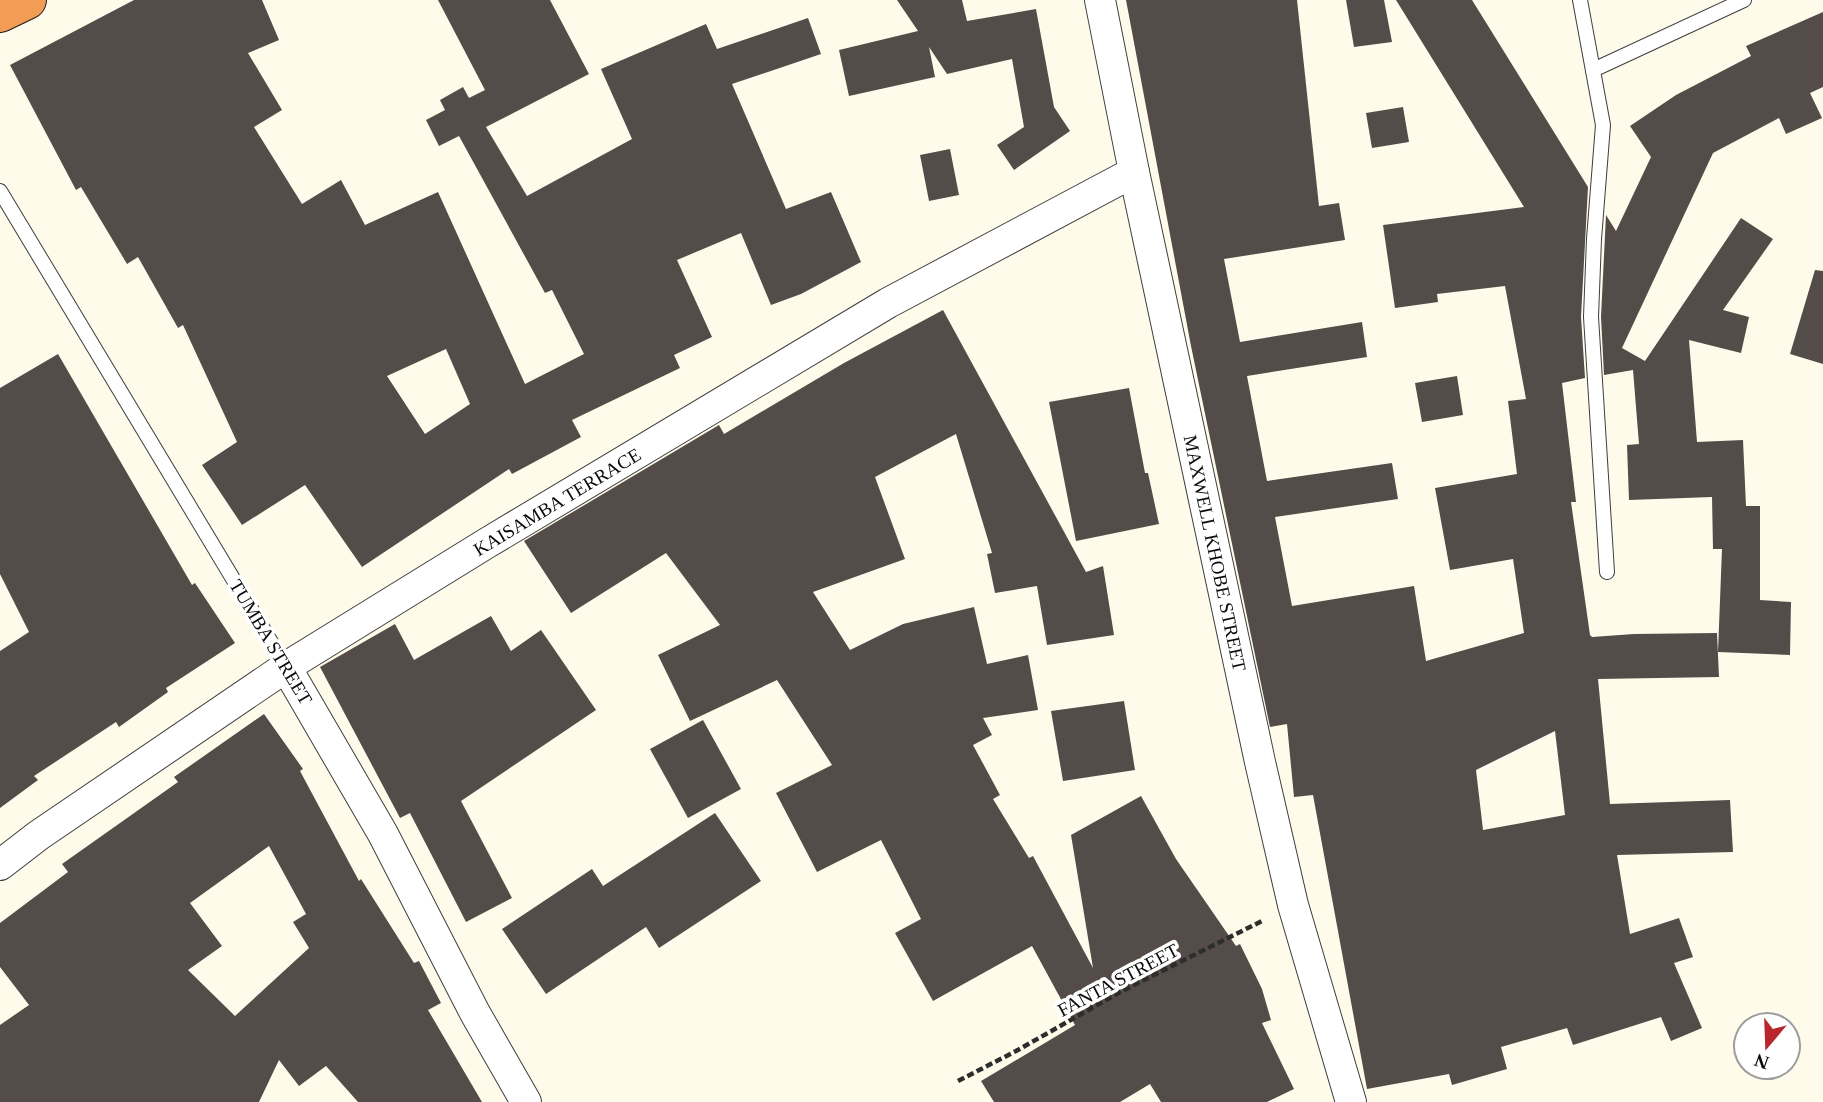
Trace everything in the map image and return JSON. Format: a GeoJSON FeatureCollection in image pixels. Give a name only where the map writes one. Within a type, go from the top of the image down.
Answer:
{"type":"FeatureCollection","features":[{"type":"Feature","properties":{"kind":"highway"},"geometry":{"type":"LineString","coordinates":[[0,13],[27,0]]}},
{"type":"Feature","properties":{"kind":"street","name":"MAXWELL KHOBE STREET"},"geometry":{"type":"LineString","coordinates":[[1100,0],[1259,762],[1293,905],[1351,1102]]}},
{"type":"Feature","properties":{"kind":"street","name":"KAISAMBA TERRACE"},"geometry":{"type":"LineString","coordinates":[[0,864],[286,667],[487,543],[888,303],[1134,172]]}},
{"type":"Feature","properties":{"kind":"street","name":"TUMBA STREET"},"geometry":{"type":"LineString","coordinates":[[286,667],[383,834],[475,1013],[526,1102]]}},
{"type":"Feature","properties":{"kind":"lane"},"geometry":{"type":"LineString","coordinates":[[1580,0],[1603,125],[1591,317],[1606,572]]}},
{"type":"Feature","properties":{"kind":"lane"},"geometry":{"type":"LineString","coordinates":[[1593,69],[1744,0]]}},
{"type":"Feature","properties":{"kind":"lane","name":"TUMBA STREET"},"geometry":{"type":"LineString","coordinates":[[0,191],[286,667]]}},
{"type":"Feature","properties":{"kind":"path","name":"FANTA STREET"},"geometry":{"type":"LineString","coordinates":[[958,1080],[1016,1051],[1122,991],[1293,905]]}},
{"type":"Feature","properties":{"kind":"building"},"geometry":{"type":"Polygon","coordinates":[[[134,0],[262,0],[279,40],[248,53],[282,110],[254,127],[302,204],[341,180],[365,225],[438,192],[525,384],[584,354],[552,290],[545,293],[459,136],[439,146],[426,120],[445,110],[440,100],[463,87],[469,98],[485,90],[438,0],[550,0],[589,74],[486,127],[527,196],[632,139],[601,69],[706,24],[717,49],[808,18],[821,54],[732,84],[786,209],[831,192],[861,262],[801,294],[771,305],[741,233],[677,260],[712,337],[674,355],[680,368],[572,420],[581,437],[512,474],[509,469],[362,567],[305,485],[242,525],[202,465],[237,442],[183,325],[178,328],[138,257],[127,264],[81,187],[76,190],[10,65],[134,0]],[[446,349],[387,376],[425,434],[470,404],[446,349]]]}},
{"type":"Feature","properties":{"kind":"building"},"geometry":{"type":"Polygon","coordinates":[[[897,0],[962,0],[967,21],[1036,9],[1054,107],[1070,131],[1014,170],[997,145],[1024,127],[1012,59],[947,74],[929,47],[935,77],[849,96],[839,50],[918,31],[897,0]]]}},
{"type":"Feature","properties":{"kind":"building"},"geometry":{"type":"Polygon","coordinates":[[[1126,0],[1297,0],[1319,206],[1339,203],[1345,240],[1224,259],[1240,342],[1362,322],[1367,357],[1247,376],[1267,481],[1392,463],[1398,499],[1275,517],[1292,606],[1414,586],[1426,661],[1524,633],[1513,559],[1450,570],[1435,488],[1517,474],[1508,401],[1526,399],[1505,286],[1437,294],[1438,302],[1395,308],[1383,225],[1524,207],[1396,0],[1472,0],[1588,187],[1581,317],[1585,378],[1562,383],[1576,502],[1571,502],[1590,635],[1717,633],[1719,677],[1598,679],[1610,804],[1730,800],[1733,852],[1617,855],[1630,934],[1679,918],[1693,957],[1674,963],[1702,1028],[1671,1041],[1661,1017],[1573,1045],[1567,1028],[1501,1047],[1507,1069],[1452,1085],[1449,1074],[1367,1089],[1313,795],[1294,797],[1287,724],[1270,727],[1191,346],[1126,0]],[[1555,731],[1476,770],[1483,830],[1565,815],[1555,731]]]}},
{"type":"Feature","properties":{"kind":"building"},"geometry":{"type":"Polygon","coordinates":[[[1346,0],[1384,0],[1392,42],[1354,47],[1346,0]]]}},
{"type":"Feature","properties":{"kind":"building"},"geometry":{"type":"Polygon","coordinates":[[[1823,12],[1823,87],[1810,93],[1822,118],[1786,134],[1779,118],[1713,153],[1622,348],[1645,361],[1741,218],[1773,239],[1723,310],[1749,317],[1741,353],[1689,340],[1697,442],[1743,440],[1746,506],[1760,506],[1760,600],[1791,602],[1790,655],[1718,652],[1722,549],[1713,549],[1712,497],[1629,500],[1627,445],[1639,444],[1633,370],[1604,375],[1601,317],[1606,215],[1616,231],[1651,157],[1630,126],[1676,95],[1751,56],[1746,46],[1823,12]]]}},
{"type":"Feature","properties":{"kind":"building"},"geometry":{"type":"Polygon","coordinates":[[[1403,107],[1409,142],[1372,148],[1366,113],[1403,107]]]}},
{"type":"Feature","properties":{"kind":"building"},"geometry":{"type":"Polygon","coordinates":[[[950,149],[959,195],[929,201],[920,155],[950,149]]]}},
{"type":"Feature","properties":{"kind":"building"},"geometry":{"type":"Polygon","coordinates":[[[1815,270],[1823,271],[1823,364],[1790,354],[1815,270]]]}},
{"type":"Feature","properties":{"kind":"building"},"geometry":{"type":"Polygon","coordinates":[[[943,310],[1086,572],[1103,566],[1114,635],[1047,645],[1037,586],[995,593],[987,554],[992,553],[956,434],[875,477],[905,559],[813,592],[850,650],[903,624],[974,607],[987,664],[1028,655],[1038,710],[983,718],[992,735],[973,745],[1000,795],[993,799],[1029,858],[1033,856],[1093,968],[1071,835],[1141,796],[1176,859],[1236,946],[1240,944],[1262,989],[1271,1020],[1262,1023],[1294,1089],[1267,1102],[1161,1102],[1150,1084],[1120,1102],[994,1102],[981,1081],[1075,1025],[1032,946],[933,1001],[895,933],[921,919],[881,840],[817,872],[776,793],[832,765],[777,680],[690,721],[658,655],[720,625],[666,553],[571,613],[524,541],[719,425],[724,434],[844,363],[943,310]]]}},
{"type":"Feature","properties":{"kind":"building"},"geometry":{"type":"Polygon","coordinates":[[[58,354],[192,585],[195,583],[235,643],[166,688],[168,692],[119,727],[116,722],[34,776],[38,780],[0,808],[0,651],[29,632],[0,574],[0,388],[58,354]]]}},
{"type":"Feature","properties":{"kind":"building"},"geometry":{"type":"Polygon","coordinates":[[[1457,376],[1463,415],[1422,422],[1415,383],[1457,376]]]}},
{"type":"Feature","properties":{"kind":"building"},"geometry":{"type":"Polygon","coordinates":[[[1129,388],[1145,473],[1148,473],[1159,524],[1076,541],[1049,402],[1129,388]]]}},
{"type":"Feature","properties":{"kind":"building"},"geometry":{"type":"Polygon","coordinates":[[[491,616],[511,651],[541,630],[596,710],[461,801],[512,898],[466,922],[410,813],[400,818],[320,667],[395,624],[414,660],[491,616]]]}},
{"type":"Feature","properties":{"kind":"building"},"geometry":{"type":"Polygon","coordinates":[[[1124,701],[1135,770],[1063,781],[1051,711],[1124,701]]]}},
{"type":"Feature","properties":{"kind":"building"},"geometry":{"type":"Polygon","coordinates":[[[264,714],[303,769],[300,771],[359,881],[361,879],[414,963],[419,961],[441,1003],[428,1010],[482,1102],[358,1102],[326,1066],[299,1086],[279,1060],[259,1102],[0,1102],[0,1025],[29,1005],[0,967],[0,923],[68,872],[62,864],[178,782],[174,777],[264,714]],[[269,846],[190,903],[222,946],[188,970],[235,1016],[309,948],[293,922],[306,914],[269,846]]]}},
{"type":"Feature","properties":{"kind":"building"},"geometry":{"type":"Polygon","coordinates":[[[703,720],[741,789],[688,818],[650,749],[703,720]]]}},
{"type":"Feature","properties":{"kind":"building"},"geometry":{"type":"Polygon","coordinates":[[[715,813],[761,881],[659,948],[646,927],[546,994],[502,929],[592,869],[603,886],[715,813]]]}}]}
